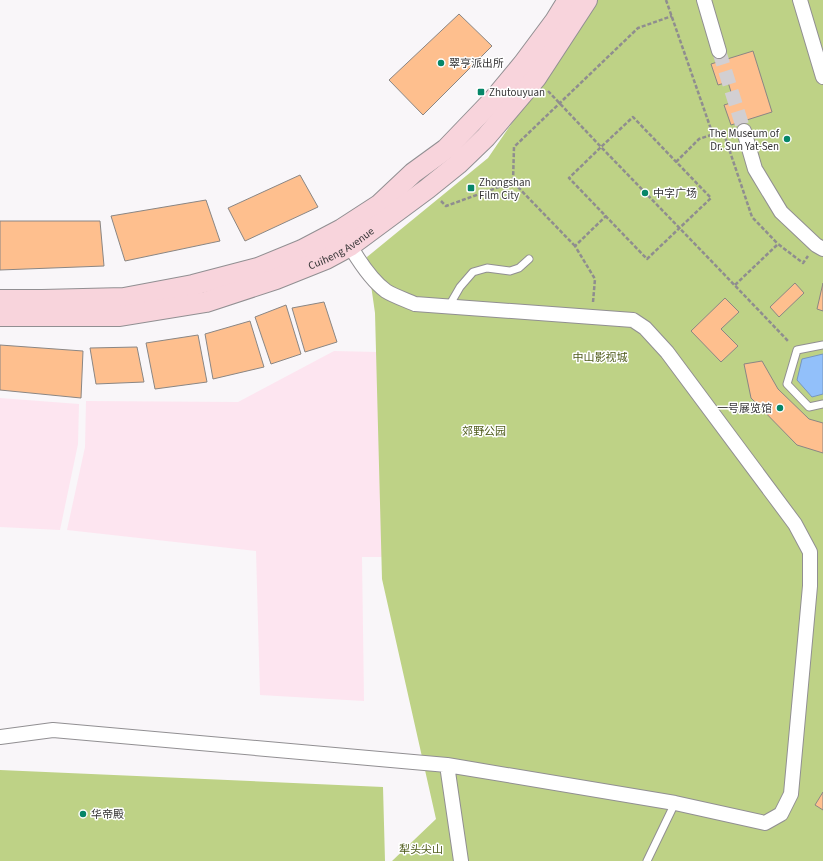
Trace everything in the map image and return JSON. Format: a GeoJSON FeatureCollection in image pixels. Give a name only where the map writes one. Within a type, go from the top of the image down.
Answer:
{"type":"FeatureCollection","features":[{"type":"Feature","properties":{"kind":"main road","name":"Cuiheng Avenue"},"geometry":{"type":"LineString","coordinates":[[0,316],[120,316],[206,302],[276,279],[326,259],[379,205],[413,174],[446,149],[494,99],[523,64],[555,21],[568,0]]}},
{"type":"Feature","properties":{"kind":"main road","name":"Cuiheng Avenue"},"geometry":{"type":"LineString","coordinates":[[0,300],[124,298],[193,285],[258,268],[302,250],[346,237],[427,189],[458,164],[486,137],[536,78],[587,0]]}},
{"type":"Feature","properties":{"kind":"street"},"geometry":{"type":"LineString","coordinates":[[704,0],[719,51]]}},
{"type":"Feature","properties":{"kind":"street"},"geometry":{"type":"LineString","coordinates":[[800,0],[823,77]]}},
{"type":"Feature","properties":{"kind":"street"},"geometry":{"type":"LineString","coordinates":[[744,131],[755,169],[781,212],[820,247]]}},
{"type":"Feature","properties":{"kind":"street"},"geometry":{"type":"LineString","coordinates":[[0,737],[53,730],[448,765],[675,803],[765,823],[780,814],[791,794],[810,586],[810,552],[794,524],[667,352],[645,328],[633,320],[415,304],[387,291],[370,276],[346,237]]}},
{"type":"Feature","properties":{"kind":"street"},"geometry":{"type":"LineString","coordinates":[[448,765],[460,861]]}},
{"type":"Feature","properties":{"kind":"lane"},"geometry":{"type":"LineString","coordinates":[[449,306],[460,287],[473,272],[487,268],[510,271],[519,268],[529,259]]}},
{"type":"Feature","properties":{"kind":"lane"},"geometry":{"type":"LineString","coordinates":[[823,345],[797,350],[787,384],[809,407],[823,404]]}},
{"type":"Feature","properties":{"kind":"lane"},"geometry":{"type":"LineString","coordinates":[[647,861],[675,803]]}},
{"type":"Feature","properties":{"kind":"path"},"geometry":{"type":"LineString","coordinates":[[666,0],[713,135]]}},
{"type":"Feature","properties":{"kind":"path"},"geometry":{"type":"LineString","coordinates":[[592,317],[595,279],[574,246],[513,182],[514,147],[638,28],[672,16]]}},
{"type":"Feature","properties":{"kind":"path"},"geometry":{"type":"LineString","coordinates":[[536,78],[797,350]]}},
{"type":"Feature","properties":{"kind":"path"},"geometry":{"type":"LineString","coordinates":[[632,117],[676,162],[710,198],[647,259],[569,178],[632,117]]}},
{"type":"Feature","properties":{"kind":"path"},"geometry":{"type":"LineString","coordinates":[[676,162],[699,140],[723,132],[752,217],[778,244],[803,263],[820,247]]}},
{"type":"Feature","properties":{"kind":"path"},"geometry":{"type":"LineString","coordinates":[[427,189],[446,206],[513,182]]}},
{"type":"Feature","properties":{"kind":"path"},"geometry":{"type":"LineString","coordinates":[[574,246],[606,216]]}},
{"type":"Feature","properties":{"kind":"path"},"geometry":{"type":"LineString","coordinates":[[735,285],[778,244]]}},
{"type":"Feature","properties":{"kind":"shaded area"},"geometry":{"type":"Polygon","coordinates":[[[334,351],[377,352],[386,557],[362,557],[364,701],[260,695],[256,551],[67,530],[85,447],[86,401],[238,402],[334,351]]]}},
{"type":"Feature","properties":{"kind":"shaded area"},"geometry":{"type":"Polygon","coordinates":[[[0,398],[79,404],[78,444],[60,530],[0,527],[0,398]]]}},
{"type":"Feature","properties":{"kind":"green space","name":"中山影视城"},"geometry":{"type":"Polygon","coordinates":[[[596,0],[823,0],[823,861],[392,861],[436,819],[382,579],[375,313],[367,257],[488,158],[596,0]]]}},
{"type":"Feature","properties":{"kind":"green space"},"geometry":{"type":"Polygon","coordinates":[[[0,770],[383,787],[385,861],[0,861],[0,770]]]}},
{"type":"Feature","properties":{"kind":"water"},"geometry":{"type":"Polygon","coordinates":[[[823,354],[823,394],[812,397],[797,380],[802,359],[823,354]]]}},
{"type":"Feature","properties":{"kind":"building","name":"翠亨派出所"},"geometry":{"type":"Polygon","coordinates":[[[459,14],[492,46],[423,115],[389,80],[459,14]]]}},
{"type":"Feature","properties":{"kind":"building"},"geometry":{"type":"Polygon","coordinates":[[[753,51],[772,112],[731,125],[724,105],[734,102],[728,82],[718,85],[711,64],[753,51]]]}},
{"type":"Feature","properties":{"kind":"building"},"geometry":{"type":"Polygon","coordinates":[[[300,175],[318,207],[245,241],[228,208],[300,175]]]}},
{"type":"Feature","properties":{"kind":"building"},"geometry":{"type":"Polygon","coordinates":[[[206,200],[220,241],[125,261],[111,216],[206,200]]]}},
{"type":"Feature","properties":{"kind":"building"},"geometry":{"type":"Polygon","coordinates":[[[0,221],[100,221],[104,266],[0,270],[0,221]]]}},
{"type":"Feature","properties":{"kind":"building"},"geometry":{"type":"Polygon","coordinates":[[[795,283],[804,293],[779,317],[770,307],[795,283]]]}},
{"type":"Feature","properties":{"kind":"building"},"geometry":{"type":"Polygon","coordinates":[[[823,283],[823,311],[817,309],[823,283]]]}},
{"type":"Feature","properties":{"kind":"building"},"geometry":{"type":"Polygon","coordinates":[[[725,298],[739,312],[721,329],[738,346],[721,362],[691,331],[725,298]]]}},
{"type":"Feature","properties":{"kind":"building"},"geometry":{"type":"Polygon","coordinates":[[[324,302],[337,342],[305,352],[292,308],[324,302]]]}},
{"type":"Feature","properties":{"kind":"building"},"geometry":{"type":"Polygon","coordinates":[[[286,305],[301,354],[271,364],[255,317],[286,305]]]}},
{"type":"Feature","properties":{"kind":"building"},"geometry":{"type":"Polygon","coordinates":[[[250,321],[264,367],[213,379],[205,334],[250,321]]]}},
{"type":"Feature","properties":{"kind":"building"},"geometry":{"type":"Polygon","coordinates":[[[198,335],[207,382],[155,389],[146,343],[198,335]]]}},
{"type":"Feature","properties":{"kind":"building"},"geometry":{"type":"Polygon","coordinates":[[[0,345],[83,351],[81,398],[0,390],[0,345]]]}},
{"type":"Feature","properties":{"kind":"building"},"geometry":{"type":"Polygon","coordinates":[[[137,347],[144,382],[96,384],[90,348],[137,347]]]}},
{"type":"Feature","properties":{"kind":"building","name":"一号展览馆"},"geometry":{"type":"Polygon","coordinates":[[[762,361],[778,389],[809,419],[823,423],[823,453],[797,445],[751,398],[744,364],[762,361]]]}},
{"type":"Feature","properties":{"kind":"building"},"geometry":{"type":"Polygon","coordinates":[[[823,792],[823,810],[815,805],[823,792]]]}},
{"type":"Feature","properties":{"kind":"tunnel"},"geometry":{"type":"LineString","coordinates":[[719,51],[744,131]]}},
{"type":"Feature","properties":{"kind":"place","name":"翠亨派出所"},"geometry":{"type":"Point","coordinates":[441,63]}},
{"type":"Feature","properties":{"kind":"place","name":"Zhutouyuan"},"geometry":{"type":"Point","coordinates":[481,92]}},
{"type":"Feature","properties":{"kind":"place","name":"The Museum of Dr. Sun Yat-Sen"},"geometry":{"type":"Point","coordinates":[787,139]}},
{"type":"Feature","properties":{"kind":"place","name":"Zhongshan Film City"},"geometry":{"type":"Point","coordinates":[471,188]}},
{"type":"Feature","properties":{"kind":"place","name":"中字广场"},"geometry":{"type":"Point","coordinates":[645,193]}},
{"type":"Feature","properties":{"kind":"place","name":"一号展览馆"},"geometry":{"type":"Point","coordinates":[780,408]}},
{"type":"Feature","properties":{"kind":"place","name":"华帝殿"},"geometry":{"type":"Point","coordinates":[83,814]}},
{"type":"Feature","properties":{"kind":"park label","name":"郊野公园"},"geometry":{"type":"Point","coordinates":[484,431]}},
{"type":"Feature","properties":{"kind":"park label","name":"犁头尖山"},"geometry":{"type":"Point","coordinates":[421,849]}}]}
